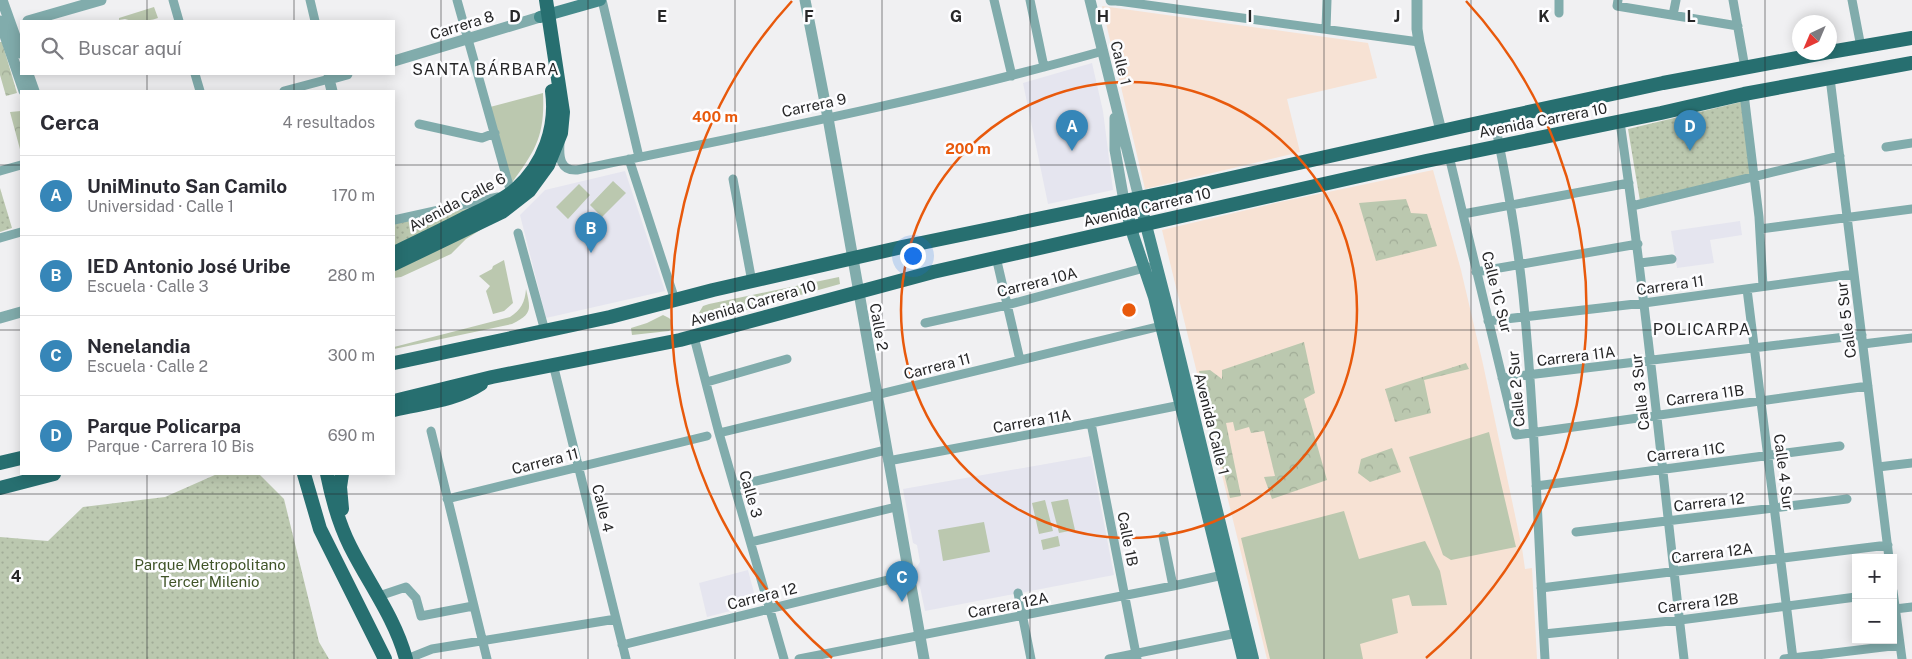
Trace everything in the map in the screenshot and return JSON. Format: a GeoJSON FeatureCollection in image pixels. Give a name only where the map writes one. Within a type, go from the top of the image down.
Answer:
{"type":"FeatureCollection","features":[{"type":"Feature","properties":{"kind":"main road","name":"Avenida Calle 6"},"geometry":{"type":"LineString","coordinates":[[395,264],[494,216],[518,200],[534,186],[545,170],[561,133],[563,103],[544,16],[537,0]]}},
{"type":"Feature","properties":{"kind":"main road","name":"Avenida Calle 6"},"geometry":{"type":"LineString","coordinates":[[395,253],[486,208],[510,194],[524,181],[539,161],[552,128],[554,109],[544,16],[546,0]]}},
{"type":"Feature","properties":{"kind":"main road"},"geometry":{"type":"LineString","coordinates":[[544,16],[601,0]]}},
{"type":"Feature","properties":{"kind":"main road","name":"Avenida Carrera 10"},"geometry":{"type":"LineString","coordinates":[[1837,51],[1912,38]]}},
{"type":"Feature","properties":{"kind":"main road","name":"Avenida Carrera 10"},"geometry":{"type":"LineString","coordinates":[[395,363],[610,317],[852,258],[1139,198],[1494,119],[1792,59]]}},
{"type":"Feature","properties":{"kind":"main road","name":"Avenida Carrera 10"},"geometry":{"type":"LineString","coordinates":[[395,401],[492,377],[694,337],[858,291],[996,257],[1449,156],[1620,122],[1744,94],[1912,63]]}},
{"type":"Feature","properties":{"kind":"main road","name":"Avenida Calle 1"},"geometry":{"type":"LineString","coordinates":[[1139,198],[1145,224],[1150,267],[1161,326],[1223,575],[1253,659]]}},
{"type":"Feature","properties":{"kind":"main road","name":"Avenida Calle 1"},"geometry":{"type":"LineString","coordinates":[[1124,201],[1130,228],[1150,267],[1242,632],[1243,659]]}},
{"type":"Feature","properties":{"kind":"main road"},"geometry":{"type":"LineString","coordinates":[[395,410],[461,395],[492,377]]}},
{"type":"Feature","properties":{"kind":"main road"},"geometry":{"type":"LineString","coordinates":[[0,463],[20,458]]}},
{"type":"Feature","properties":{"kind":"main road"},"geometry":{"type":"LineString","coordinates":[[0,488],[50,475]]}},
{"type":"Feature","properties":{"kind":"main road"},"geometry":{"type":"LineString","coordinates":[[304,475],[320,529],[385,659]]}},
{"type":"Feature","properties":{"kind":"main road"},"geometry":{"type":"LineString","coordinates":[[327,475],[332,498],[344,533],[397,630],[407,659]]}},
{"type":"Feature","properties":{"kind":"main road"},"geometry":{"type":"LineString","coordinates":[[342,475],[340,487],[344,533]]}},
{"type":"Feature","properties":{"kind":"street"},"geometry":{"type":"LineString","coordinates":[[2,0],[20,73]]}},
{"type":"Feature","properties":{"kind":"street"},"geometry":{"type":"LineString","coordinates":[[32,20],[102,0]]}},
{"type":"Feature","properties":{"kind":"street"},"geometry":{"type":"LineString","coordinates":[[173,0],[180,20]]}},
{"type":"Feature","properties":{"kind":"street"},"geometry":{"type":"LineString","coordinates":[[310,0],[315,20]]}},
{"type":"Feature","properties":{"kind":"street"},"geometry":{"type":"LineString","coordinates":[[395,220],[510,194],[458,0]]}},
{"type":"Feature","properties":{"kind":"street"},"geometry":{"type":"LineString","coordinates":[[601,0],[639,157]]}},
{"type":"Feature","properties":{"kind":"street","name":"Calle 2"},"geometry":{"type":"LineString","coordinates":[[805,0],[828,118],[875,395],[924,659]]}},
{"type":"Feature","properties":{"kind":"street"},"geometry":{"type":"LineString","coordinates":[[994,0],[1012,76]]}},
{"type":"Feature","properties":{"kind":"street"},"geometry":{"type":"LineString","coordinates":[[1030,0],[1044,68]]}},
{"type":"Feature","properties":{"kind":"street","name":"Calle 1"},"geometry":{"type":"LineString","coordinates":[[1092,0],[1102,51],[1139,198]]}},
{"type":"Feature","properties":{"kind":"street"},"geometry":{"type":"LineString","coordinates":[[1111,0],[1419,42]]}},
{"type":"Feature","properties":{"kind":"street"},"geometry":{"type":"LineString","coordinates":[[1326,29],[1327,0]]}},
{"type":"Feature","properties":{"kind":"street"},"geometry":{"type":"LineString","coordinates":[[1558,13],[1559,0]]}},
{"type":"Feature","properties":{"kind":"street"},"geometry":{"type":"LineString","coordinates":[[1673,16],[1676,0]]}},
{"type":"Feature","properties":{"kind":"street"},"geometry":{"type":"LineString","coordinates":[[1733,0],[1745,68]]}},
{"type":"Feature","properties":{"kind":"street"},"geometry":{"type":"LineString","coordinates":[[1852,0],[1861,47]]}},
{"type":"Feature","properties":{"kind":"street"},"geometry":{"type":"LineString","coordinates":[[1419,1],[1417,30],[1419,42],[1442,131]]}},
{"type":"Feature","properties":{"kind":"street"},"geometry":{"type":"LineString","coordinates":[[1618,3],[1673,16],[1738,26]]}},
{"type":"Feature","properties":{"kind":"street","name":"Carrera 8"},"geometry":{"type":"LineString","coordinates":[[395,61],[544,16]]}},
{"type":"Feature","properties":{"kind":"street"},"geometry":{"type":"LineString","coordinates":[[9,25],[20,51]]}},
{"type":"Feature","properties":{"kind":"street","name":"Carrera 9"},"geometry":{"type":"LineString","coordinates":[[561,133],[560,160],[569,170],[577,170],[828,118],[1012,76],[1102,51]]}},
{"type":"Feature","properties":{"kind":"street"},"geometry":{"type":"LineString","coordinates":[[20,75],[24,90]]}},
{"type":"Feature","properties":{"kind":"street"},"geometry":{"type":"LineString","coordinates":[[28,75],[34,90]]}},
{"type":"Feature","properties":{"kind":"street"},"geometry":{"type":"LineString","coordinates":[[195,75],[200,90]]}},
{"type":"Feature","properties":{"kind":"street"},"geometry":{"type":"LineString","coordinates":[[287,90],[328,76],[332,90]]}},
{"type":"Feature","properties":{"kind":"street","name":"Calle 5 Sur"},"geometry":{"type":"LineString","coordinates":[[1830,78],[1889,554]]}},
{"type":"Feature","properties":{"kind":"street"},"geometry":{"type":"LineString","coordinates":[[1744,94],[1760,229],[1763,286]]}},
{"type":"Feature","properties":{"kind":"street","name":"Calle 1"},"geometry":{"type":"LineString","coordinates":[[1115,104],[1115,150],[1124,201]]}},
{"type":"Feature","properties":{"kind":"street","name":"Calle 2 Sur"},"geometry":{"type":"LineString","coordinates":[[1494,119],[1511,205],[1524,317],[1533,432],[1545,659]]}},
{"type":"Feature","properties":{"kind":"street","name":"Calle 3 Sur"},"geometry":{"type":"LineString","coordinates":[[1620,122],[1638,244],[1667,521],[1684,659]]}},
{"type":"Feature","properties":{"kind":"street"},"geometry":{"type":"LineString","coordinates":[[419,124],[482,138],[495,133]]}},
{"type":"Feature","properties":{"kind":"street"},"geometry":{"type":"LineString","coordinates":[[1886,147],[1912,143]]}},
{"type":"Feature","properties":{"kind":"street","name":"Calle 1C Sur"},"geometry":{"type":"LineString","coordinates":[[1449,156],[1516,435]]}},
{"type":"Feature","properties":{"kind":"street"},"geometry":{"type":"LineString","coordinates":[[1632,206],[1840,156]]}},
{"type":"Feature","properties":{"kind":"street"},"geometry":{"type":"LineString","coordinates":[[629,159],[675,300]]}},
{"type":"Feature","properties":{"kind":"street"},"geometry":{"type":"LineString","coordinates":[[0,171],[20,165]]}},
{"type":"Feature","properties":{"kind":"street"},"geometry":{"type":"LineString","coordinates":[[733,179],[752,282]]}},
{"type":"Feature","properties":{"kind":"street"},"geometry":{"type":"LineString","coordinates":[[1462,214],[1629,183]]}},
{"type":"Feature","properties":{"kind":"street"},"geometry":{"type":"LineString","coordinates":[[1760,229],[1912,209]]}},
{"type":"Feature","properties":{"kind":"street"},"geometry":{"type":"LineString","coordinates":[[0,238],[20,232]]}},
{"type":"Feature","properties":{"kind":"street"},"geometry":{"type":"LineString","coordinates":[[518,233],[544,331]]}},
{"type":"Feature","properties":{"kind":"street"},"geometry":{"type":"LineString","coordinates":[[1476,272],[1638,244]]}},
{"type":"Feature","properties":{"kind":"street"},"geometry":{"type":"LineString","coordinates":[[996,257],[1020,360]]}},
{"type":"Feature","properties":{"kind":"street"},"geometry":{"type":"LineString","coordinates":[[1640,262],[1672,259]]}},
{"type":"Feature","properties":{"kind":"street","name":"Carrera 10A"},"geometry":{"type":"LineString","coordinates":[[925,323],[1150,267]]}},
{"type":"Feature","properties":{"kind":"street","name":"Carrera 11"},"geometry":{"type":"LineString","coordinates":[[1488,321],[1644,303],[1854,274]]}},
{"type":"Feature","properties":{"kind":"street","name":"Calle 4 Sur"},"geometry":{"type":"LineString","coordinates":[[1747,289],[1781,558],[1790,659]]}},
{"type":"Feature","properties":{"kind":"street"},"geometry":{"type":"LineString","coordinates":[[0,318],[20,312]]}},
{"type":"Feature","properties":{"kind":"street","name":"Carrera 11"},"geometry":{"type":"LineString","coordinates":[[719,433],[1161,326]]}},
{"type":"Feature","properties":{"kind":"street","name":"Calle 3"},"geometry":{"type":"LineString","coordinates":[[694,337],[719,433],[784,659]]}},
{"type":"Feature","properties":{"kind":"street","name":"Carrera 11A"},"geometry":{"type":"LineString","coordinates":[[1502,378],[1755,348],[1912,338]]}},
{"type":"Feature","properties":{"kind":"street"},"geometry":{"type":"LineString","coordinates":[[707,382],[787,359]]}},
{"type":"Feature","properties":{"kind":"street","name":"Calle 4"},"geometry":{"type":"LineString","coordinates":[[553,364],[626,659]]}},
{"type":"Feature","properties":{"kind":"street","name":"Carrera 11B"},"geometry":{"type":"LineString","coordinates":[[1516,435],[1868,386]]}},
{"type":"Feature","properties":{"kind":"street","name":"Carrera 11A"},"geometry":{"type":"LineString","coordinates":[[735,486],[887,456],[1092,424],[1181,405]]}},
{"type":"Feature","properties":{"kind":"street","name":"Calle 1B"},"geometry":{"type":"LineString","coordinates":[[1092,424],[1136,656]]}},
{"type":"Feature","properties":{"kind":"street"},"geometry":{"type":"LineString","coordinates":[[431,431],[487,659]]}},
{"type":"Feature","properties":{"kind":"street","name":"Carrera 11"},"geometry":{"type":"LineString","coordinates":[[447,499],[707,436]]}},
{"type":"Feature","properties":{"kind":"street","name":"Carrera 11C"},"geometry":{"type":"LineString","coordinates":[[1536,486],[1840,446]]}},
{"type":"Feature","properties":{"kind":"street"},"geometry":{"type":"LineString","coordinates":[[1878,467],[1912,463]]}},
{"type":"Feature","properties":{"kind":"street","name":"Carrera 12"},"geometry":{"type":"LineString","coordinates":[[1576,532],[1846,499]]}},
{"type":"Feature","properties":{"kind":"street"},"geometry":{"type":"LineString","coordinates":[[750,542],[896,507]]}},
{"type":"Feature","properties":{"kind":"street"},"geometry":{"type":"LineString","coordinates":[[1163,536],[1173,586]]}},
{"type":"Feature","properties":{"kind":"street","name":"Carrera 12A"},"geometry":{"type":"LineString","coordinates":[[1541,588],[1888,545]]}},
{"type":"Feature","properties":{"kind":"street","name":"Carrera 12"},"geometry":{"type":"LineString","coordinates":[[622,645],[908,574]]}},
{"type":"Feature","properties":{"kind":"street","name":"Carrera 12A"},"geometry":{"type":"LineString","coordinates":[[799,659],[1125,596],[1223,575]]}},
{"type":"Feature","properties":{"kind":"street"},"geometry":{"type":"LineString","coordinates":[[382,595],[406,587],[416,598],[422,616],[473,606]]}},
{"type":"Feature","properties":{"kind":"street"},"geometry":{"type":"LineString","coordinates":[[1018,593],[1031,659]]}},
{"type":"Feature","properties":{"kind":"street","name":"Carrera 12B"},"geometry":{"type":"LineString","coordinates":[[1544,634],[1680,620],[1852,598]]}},
{"type":"Feature","properties":{"kind":"street"},"geometry":{"type":"LineString","coordinates":[[1897,610],[1912,607]]}},
{"type":"Feature","properties":{"kind":"street"},"geometry":{"type":"LineString","coordinates":[[1897,618],[1902,659]]}},
{"type":"Feature","properties":{"kind":"street"},"geometry":{"type":"LineString","coordinates":[[407,659],[432,649],[616,619]]}},
{"type":"Feature","properties":{"kind":"street"},"geometry":{"type":"LineString","coordinates":[[1109,659],[1136,656],[1242,632]]}},
{"type":"Feature","properties":{"kind":"street"},"geometry":{"type":"LineString","coordinates":[[1790,659],[1900,644]]}},
{"type":"Feature","properties":{"kind":"shaded area"},"geometry":{"type":"Polygon","coordinates":[[[1102,6],[1368,43],[1377,78],[1287,99],[1300,152],[1145,189],[1102,6]]]}},
{"type":"Feature","properties":{"kind":"shaded area"},"geometry":{"type":"Polygon","coordinates":[[[1092,63],[1103,111],[1113,190],[1048,204],[1023,83],[1092,63]]]}},
{"type":"Feature","properties":{"kind":"shaded area"},"geometry":{"type":"Polygon","coordinates":[[[1433,170],[1461,270],[1483,364],[1525,569],[1532,568],[1537,659],[1267,659],[1162,230],[1280,202],[1433,170]]]}},
{"type":"Feature","properties":{"kind":"shaded area"},"geometry":{"type":"Polygon","coordinates":[[[625,171],[665,291],[546,318],[520,215],[545,190],[625,171]]]}},
{"type":"Feature","properties":{"kind":"shaded area"},"geometry":{"type":"Polygon","coordinates":[[[1740,221],[1742,235],[1710,240],[1714,263],[1677,268],[1671,231],[1740,221]]]}},
{"type":"Feature","properties":{"kind":"shaded area"},"geometry":{"type":"Polygon","coordinates":[[[1091,456],[1114,575],[925,611],[916,568],[920,562],[917,545],[913,543],[903,489],[1091,456]]]}},
{"type":"Feature","properties":{"kind":"shaded area"},"geometry":{"type":"Polygon","coordinates":[[[748,570],[757,604],[707,617],[699,583],[748,570]]]}},
{"type":"Feature","properties":{"kind":"green space"},"geometry":{"type":"Polygon","coordinates":[[[154,7],[158,18],[149,20],[119,20],[119,18],[154,7]]]}},
{"type":"Feature","properties":{"kind":"green space"},"geometry":{"type":"Polygon","coordinates":[[[0,42],[2,42],[17,93],[6,96],[0,75],[0,42]]]}},
{"type":"Feature","properties":{"kind":"green space"},"geometry":{"type":"Polygon","coordinates":[[[543,93],[542,121],[537,142],[533,152],[511,184],[490,107],[543,93]]]}},
{"type":"Feature","properties":{"kind":"green space"},"geometry":{"type":"Polygon","coordinates":[[[1741,102],[1751,174],[1640,201],[1628,129],[1741,102]]]}},
{"type":"Feature","properties":{"kind":"green space"},"geometry":{"type":"Polygon","coordinates":[[[20,111],[20,149],[10,112],[20,111]]]}},
{"type":"Feature","properties":{"kind":"green space"},"geometry":{"type":"Polygon","coordinates":[[[613,181],[626,193],[602,217],[590,205],[613,181]]]}},
{"type":"Feature","properties":{"kind":"green space"},"geometry":{"type":"Polygon","coordinates":[[[579,184],[590,195],[568,219],[556,207],[579,184]]]}},
{"type":"Feature","properties":{"kind":"green space"},"geometry":{"type":"Polygon","coordinates":[[[0,188],[12,228],[0,232],[0,188]]]}},
{"type":"Feature","properties":{"kind":"green space"},"geometry":{"type":"Polygon","coordinates":[[[1406,199],[1411,213],[1427,214],[1437,246],[1376,261],[1359,203],[1406,199]]]}},
{"type":"Feature","properties":{"kind":"green space"},"geometry":{"type":"Polygon","coordinates":[[[475,207],[395,247],[395,224],[475,207]]]}},
{"type":"Feature","properties":{"kind":"green space"},"geometry":{"type":"Polygon","coordinates":[[[496,220],[466,239],[451,254],[401,277],[395,278],[395,268],[496,220]]]}},
{"type":"Feature","properties":{"kind":"green space"},"geometry":{"type":"Polygon","coordinates":[[[504,260],[513,303],[504,311],[493,314],[486,291],[490,286],[479,276],[504,260]]]}},
{"type":"Feature","properties":{"kind":"green space"},"geometry":{"type":"Polygon","coordinates":[[[839,277],[840,284],[711,320],[703,319],[699,313],[703,306],[709,304],[839,277]]]}},
{"type":"Feature","properties":{"kind":"green space"},"geometry":{"type":"Polygon","coordinates":[[[526,289],[529,302],[527,314],[512,324],[395,349],[395,347],[510,317],[517,312],[525,298],[526,289]]]}},
{"type":"Feature","properties":{"kind":"green space"},"geometry":{"type":"Polygon","coordinates":[[[663,315],[672,321],[672,328],[669,331],[632,335],[631,328],[663,315]]]}},
{"type":"Feature","properties":{"kind":"green space"},"geometry":{"type":"Polygon","coordinates":[[[1304,342],[1315,393],[1304,399],[1327,480],[1272,499],[1264,477],[1275,476],[1264,431],[1251,433],[1249,427],[1235,431],[1233,422],[1226,423],[1241,496],[1230,498],[1199,371],[1210,370],[1222,379],[1222,370],[1304,342]]]}},
{"type":"Feature","properties":{"kind":"green space"},"geometry":{"type":"Polygon","coordinates":[[[1466,363],[1469,369],[1424,380],[1431,413],[1395,422],[1385,389],[1466,363]]]}},
{"type":"Feature","properties":{"kind":"green space"},"geometry":{"type":"Polygon","coordinates":[[[1489,432],[1516,547],[1451,560],[1443,555],[1409,457],[1489,432]]]}},
{"type":"Feature","properties":{"kind":"green space"},"geometry":{"type":"Polygon","coordinates":[[[1392,448],[1401,472],[1370,482],[1358,473],[1361,459],[1392,448]]]}},
{"type":"Feature","properties":{"kind":"green space","name":"Parque Metropolitano Tercer Milenio"},"geometry":{"type":"Polygon","coordinates":[[[215,475],[260,475],[284,499],[319,642],[329,659],[0,659],[0,537],[48,541],[83,507],[165,497],[215,475]]]}},
{"type":"Feature","properties":{"kind":"green space"},"geometry":{"type":"Polygon","coordinates":[[[1068,499],[1075,530],[1059,533],[1051,502],[1068,499]]]}},
{"type":"Feature","properties":{"kind":"green space"},"geometry":{"type":"Polygon","coordinates":[[[1045,500],[1053,531],[1039,534],[1032,503],[1045,500]]]}},
{"type":"Feature","properties":{"kind":"green space"},"geometry":{"type":"Polygon","coordinates":[[[1344,511],[1359,559],[1425,541],[1440,571],[1447,605],[1412,606],[1409,595],[1392,599],[1398,633],[1360,644],[1363,659],[1270,659],[1241,538],[1344,511]]]}},
{"type":"Feature","properties":{"kind":"green space"},"geometry":{"type":"Polygon","coordinates":[[[984,522],[990,552],[943,561],[938,530],[984,522]]]}},
{"type":"Feature","properties":{"kind":"green space"},"geometry":{"type":"Polygon","coordinates":[[[1058,536],[1060,546],[1043,550],[1041,540],[1058,536]]]}},
{"type":"Feature","properties":{"kind":"place","name":"UniMinuto San Camilo"},"geometry":{"type":"Point","coordinates":[1072,151]}},
{"type":"Feature","properties":{"kind":"place","name":"Parque Policarpa"},"geometry":{"type":"Point","coordinates":[1690,151]}},
{"type":"Feature","properties":{"kind":"place","name":"IED Antonio José Uribe"},"geometry":{"type":"Point","coordinates":[591,253]}},
{"type":"Feature","properties":{"kind":"place","name":"Nenelandia"},"geometry":{"type":"Point","coordinates":[902,602]}},
{"type":"Feature","properties":{"kind":"district","name":"SANTA BÁRBARA"},"geometry":{"type":"Point","coordinates":[486,69]}},
{"type":"Feature","properties":{"kind":"district","name":"POLICARPA"},"geometry":{"type":"Point","coordinates":[1702,329]}}]}
